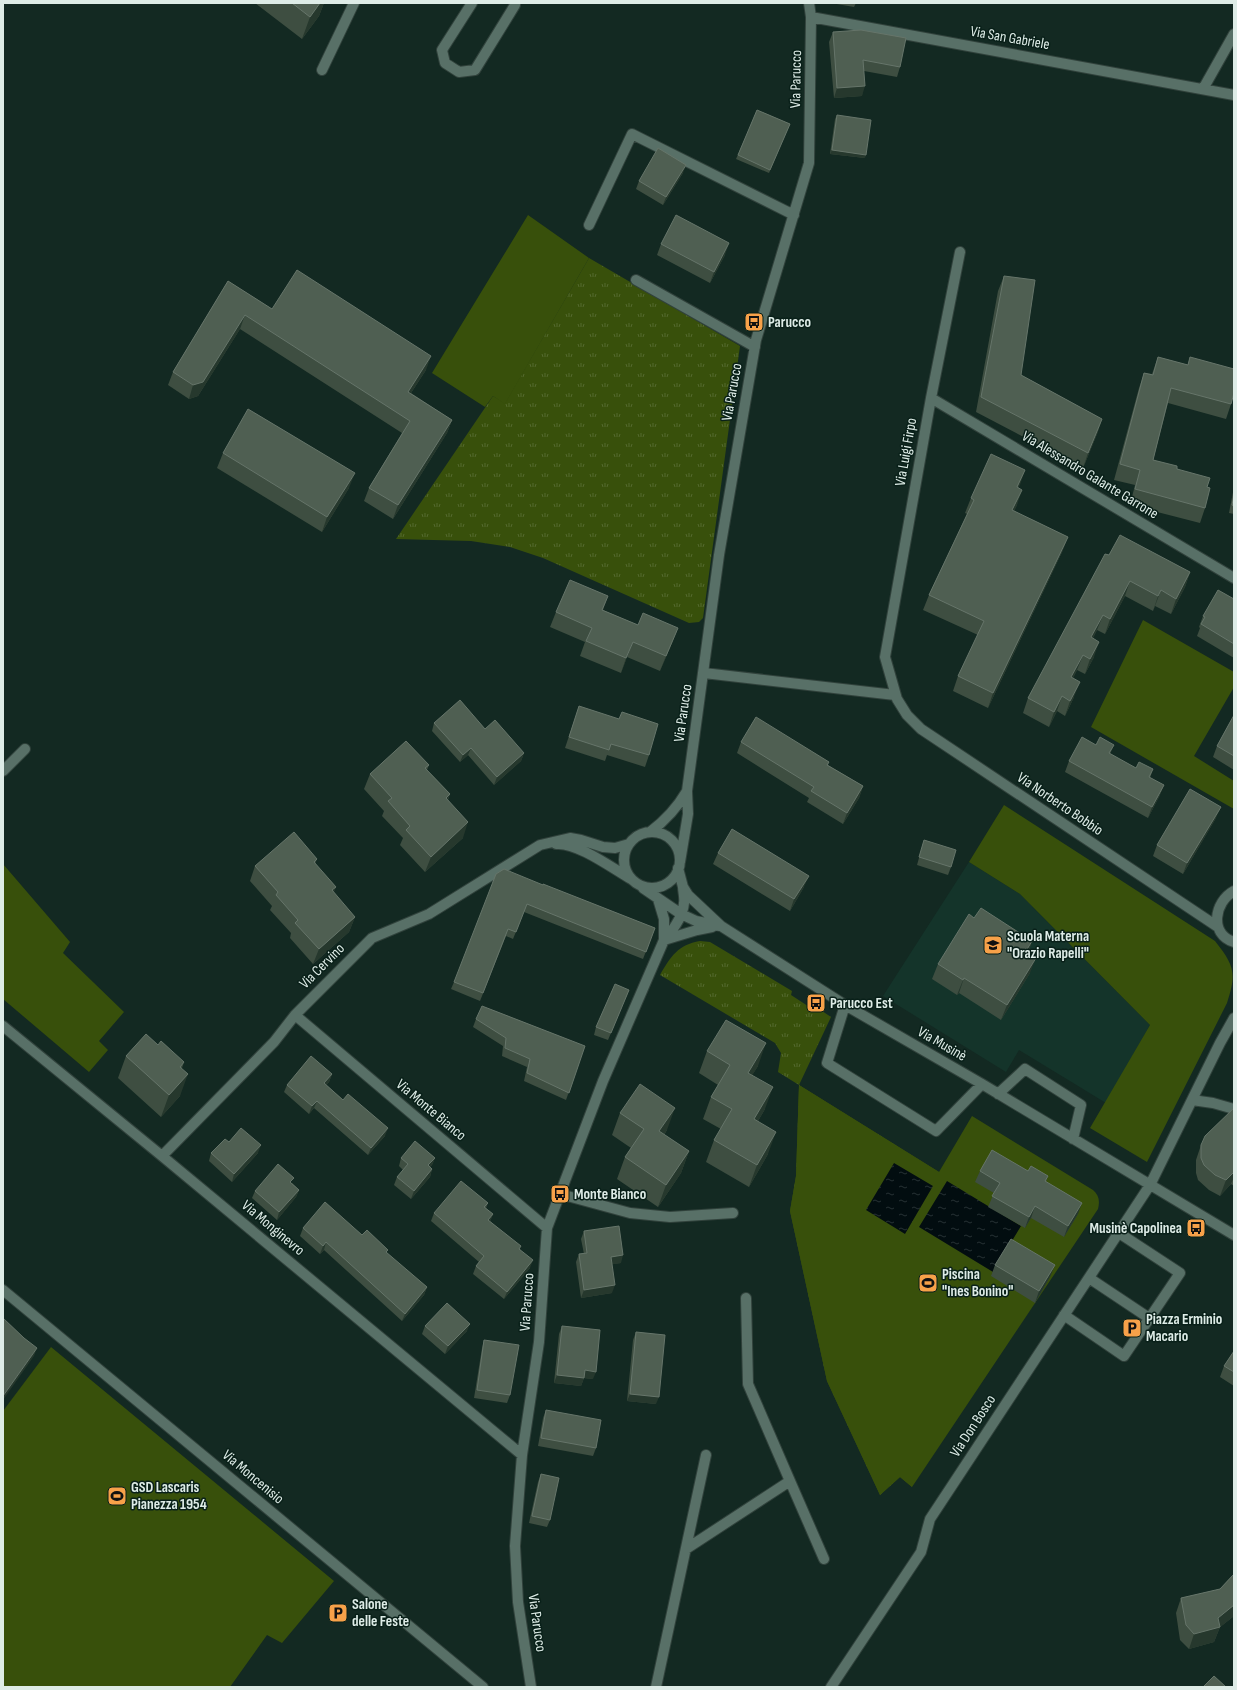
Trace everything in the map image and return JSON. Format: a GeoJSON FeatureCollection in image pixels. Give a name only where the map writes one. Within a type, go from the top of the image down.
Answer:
{"type":"FeatureCollection","features":[{"type":"Feature","properties":{"kind":"street"},"geometry":{"type":"LineString","coordinates":[[322,70],[354,3]]}},
{"type":"Feature","properties":{"kind":"street"},"geometry":{"type":"LineString","coordinates":[[472,3],[442,50],[445,63],[458,72],[474,70],[515,3]]}},
{"type":"Feature","properties":{"kind":"street","name":"Via Parucco"},"geometry":{"type":"LineString","coordinates":[[687,791],[719,555],[755,347],[810,163],[811,17],[809,3]]}},
{"type":"Feature","properties":{"kind":"street","name":"Via San Gabriele"},"geometry":{"type":"LineString","coordinates":[[811,17],[1234,95]]}},
{"type":"Feature","properties":{"kind":"street"},"geometry":{"type":"LineString","coordinates":[[1203,89],[1234,34]]}},
{"type":"Feature","properties":{"kind":"street"},"geometry":{"type":"LineString","coordinates":[[589,225],[632,134],[794,215]]}},
{"type":"Feature","properties":{"kind":"street","name":"Via Luigi Firpo"},"geometry":{"type":"LineString","coordinates":[[885,657],[931,398],[960,252]]}},
{"type":"Feature","properties":{"kind":"street"},"geometry":{"type":"LineString","coordinates":[[636,280],[755,347]]}},
{"type":"Feature","properties":{"kind":"street","name":"Via Alessandro Galante Garrone"},"geometry":{"type":"LineString","coordinates":[[931,398],[1234,578]]}},
{"type":"Feature","properties":{"kind":"street","name":"Via Norberto Bobbio"},"geometry":{"type":"LineString","coordinates":[[885,657],[895,695],[907,715],[921,729],[1218,927],[1233,943]]}},
{"type":"Feature","properties":{"kind":"street"},"geometry":{"type":"LineString","coordinates":[[704,673],[895,695]]}},
{"type":"Feature","properties":{"kind":"street"},"geometry":{"type":"LineString","coordinates":[[3,771],[25,749]]}},
{"type":"Feature","properties":{"kind":"street"},"geometry":{"type":"LineString","coordinates":[[650,832],[664,821],[679,805],[687,791]]}},
{"type":"Feature","properties":{"kind":"street"},"geometry":{"type":"LineString","coordinates":[[640,885],[648,888],[657,888],[665,885],[672,879],[679,865],[688,814],[687,791]]}},
{"type":"Feature","properties":{"kind":"street"},"geometry":{"type":"LineString","coordinates":[[664,940],[674,928],[681,914],[684,904],[679,865],[679,852],[675,844],[668,837],[659,832],[640,834],[632,839],[624,856],[624,865],[631,878],[681,914],[696,921],[721,926]]}},
{"type":"Feature","properties":{"kind":"street","name":"Via Cervino"},"geometry":{"type":"LineString","coordinates":[[162,1156],[274,1042],[295,1015],[372,938],[429,914],[540,845],[570,838],[603,847],[615,848],[629,844]]}},
{"type":"Feature","properties":{"kind":"street","name":"Via Cervino"},"geometry":{"type":"LineString","coordinates":[[540,845],[562,843],[576,848],[631,878]]}},
{"type":"Feature","properties":{"kind":"street"},"geometry":{"type":"LineString","coordinates":[[1218,927],[1217,910],[1234,882]]}},
{"type":"Feature","properties":{"kind":"street"},"geometry":{"type":"LineString","coordinates":[[683,887],[688,895],[721,926]]}},
{"type":"Feature","properties":{"kind":"street"},"geometry":{"type":"LineString","coordinates":[[1221,902],[1226,896],[1234,891]]}},
{"type":"Feature","properties":{"kind":"street"},"geometry":{"type":"LineString","coordinates":[[658,898],[664,919],[664,940]]}},
{"type":"Feature","properties":{"kind":"street"},"geometry":{"type":"LineString","coordinates":[[664,940],[697,930],[721,926]]}},
{"type":"Feature","properties":{"kind":"street","name":"Via Musinè"},"geometry":{"type":"LineString","coordinates":[[721,926],[845,1005],[982,1084],[1234,1235]]}},
{"type":"Feature","properties":{"kind":"street","name":"Via Parucco"},"geometry":{"type":"LineString","coordinates":[[531,1687],[518,1602],[515,1546],[522,1455],[539,1342],[546,1228],[603,1081],[664,940]]}},
{"type":"Feature","properties":{"kind":"street"},"geometry":{"type":"LineString","coordinates":[[845,1005],[827,1063],[936,1131],[982,1084]]}},
{"type":"Feature","properties":{"kind":"street","name":"Via Monte Bianco"},"geometry":{"type":"LineString","coordinates":[[295,1015],[546,1228]]}},
{"type":"Feature","properties":{"kind":"street"},"geometry":{"type":"LineString","coordinates":[[1150,1185],[1220,1043],[1234,1018]]}},
{"type":"Feature","properties":{"kind":"street","name":"Via Monginevro"},"geometry":{"type":"LineString","coordinates":[[3,1026],[522,1455]]}},
{"type":"Feature","properties":{"kind":"street"},"geometry":{"type":"LineString","coordinates":[[998,1094],[1025,1069],[1081,1105],[1073,1139]]}},
{"type":"Feature","properties":{"kind":"street"},"geometry":{"type":"LineString","coordinates":[[1192,1100],[1213,1103],[1234,1109]]}},
{"type":"Feature","properties":{"kind":"street","name":"Via Don Bosco"},"geometry":{"type":"LineString","coordinates":[[831,1687],[921,1552],[930,1519],[1150,1185]]}},
{"type":"Feature","properties":{"kind":"street"},"geometry":{"type":"LineString","coordinates":[[560,1194],[630,1213],[670,1217],[732,1213]]}},
{"type":"Feature","properties":{"kind":"street"},"geometry":{"type":"LineString","coordinates":[[1064,1315],[1124,1356],[1180,1273],[1119,1233]]}},
{"type":"Feature","properties":{"kind":"street"},"geometry":{"type":"LineString","coordinates":[[1089,1278],[1149,1318]]}},
{"type":"Feature","properties":{"kind":"street","name":"Via Moncenisio"},"geometry":{"type":"LineString","coordinates":[[3,1290],[483,1687]]}},
{"type":"Feature","properties":{"kind":"street"},"geometry":{"type":"LineString","coordinates":[[746,1298],[748,1384],[824,1559]]}},
{"type":"Feature","properties":{"kind":"street"},"geometry":{"type":"LineString","coordinates":[[656,1687],[706,1455]]}},
{"type":"Feature","properties":{"kind":"street"},"geometry":{"type":"LineString","coordinates":[[686,1549],[790,1481]]}},
{"type":"Feature","properties":{"kind":"shaded area","name":"Scuola Materna \"Orazio Rapelli\""},"geometry":{"type":"Polygon","coordinates":[[[969,862],[1020,894],[1150,1025],[1106,1103],[1019,1050],[1006,1072],[883,996],[969,862]]]}},
{"type":"Feature","properties":{"kind":"green space"},"geometry":{"type":"Polygon","coordinates":[[[528,215],[589,258],[505,404],[493,396],[485,407],[432,373],[528,215]]]}},
{"type":"Feature","properties":{"kind":"green space"},"geometry":{"type":"Polygon","coordinates":[[[589,258],[740,346],[703,618],[699,622],[689,623],[543,558],[510,547],[471,541],[396,539],[493,396],[505,403],[589,258]]]}},
{"type":"Feature","properties":{"kind":"green space"},"geometry":{"type":"Polygon","coordinates":[[[1143,620],[1234,672],[1234,687],[1194,756],[1234,781],[1234,809],[1091,727],[1143,620]]]}},
{"type":"Feature","properties":{"kind":"green space"},"geometry":{"type":"Polygon","coordinates":[[[1004,805],[1215,941],[1230,963],[1233,977],[1227,1003],[1147,1162],[1090,1128],[1150,1025],[1020,894],[969,862],[1004,805]]]}},
{"type":"Feature","properties":{"kind":"green space"},"geometry":{"type":"Polygon","coordinates":[[[3,864],[70,942],[63,953],[124,1012],[99,1041],[108,1050],[89,1072],[3,999],[3,864]]]}},
{"type":"Feature","properties":{"kind":"green space"},"geometry":{"type":"Polygon","coordinates":[[[700,941],[710,942],[792,991],[791,995],[817,1012],[819,1009],[831,1017],[799,1085],[778,1072],[781,1053],[775,1043],[660,975],[676,952],[686,945],[700,941]]]}},
{"type":"Feature","properties":{"kind":"green space"},"geometry":{"type":"Polygon","coordinates":[[[799,1085],[939,1172],[912,1487],[900,1477],[880,1495],[827,1381],[790,1211],[796,1176],[799,1085]]]}},
{"type":"Feature","properties":{"kind":"green space","name":"Piscina \"Ines Bonino\""},"geometry":{"type":"Polygon","coordinates":[[[799,1085],[939,1172],[972,1116],[1093,1190],[1097,1194],[1099,1203],[1098,1209],[912,1487],[900,1477],[880,1495],[827,1381],[790,1211],[796,1176],[799,1085]]]}},
{"type":"Feature","properties":{"kind":"green space","name":"GSD Lascaris Pianezza 1954"},"geometry":{"type":"Polygon","coordinates":[[[51,1347],[334,1581],[282,1643],[267,1635],[230,1687],[3,1687],[3,1411],[51,1347]]]}},
{"type":"Feature","properties":{"kind":"water"},"geometry":{"type":"Polygon","coordinates":[[[894,1163],[933,1186],[905,1234],[866,1210],[894,1163]]]}},
{"type":"Feature","properties":{"kind":"water"},"geometry":{"type":"Polygon","coordinates":[[[947,1181],[1021,1226],[993,1272],[919,1227],[947,1181]]]}},
{"type":"Feature","properties":{"kind":"building"},"geometry":{"type":"Polygon","coordinates":[[[292,3],[320,3],[310,17],[292,3]]]}},
{"type":"Feature","properties":{"kind":"building"},"geometry":{"type":"Polygon","coordinates":[[[861,30],[906,38],[900,67],[863,60],[865,86],[837,88],[833,32],[861,30]]]}},
{"type":"Feature","properties":{"kind":"building"},"geometry":{"type":"Polygon","coordinates":[[[757,110],[790,124],[770,170],[738,155],[757,110]]]}},
{"type":"Feature","properties":{"kind":"building"},"geometry":{"type":"Polygon","coordinates":[[[837,115],[871,120],[866,155],[832,150],[837,115]]]}},
{"type":"Feature","properties":{"kind":"building"},"geometry":{"type":"Polygon","coordinates":[[[658,148],[686,165],[666,197],[639,181],[658,148]]]}},
{"type":"Feature","properties":{"kind":"building"},"geometry":{"type":"Polygon","coordinates":[[[676,215],[729,243],[714,272],[661,244],[676,215]]]}},
{"type":"Feature","properties":{"kind":"building"},"geometry":{"type":"Polygon","coordinates":[[[297,270],[431,356],[408,392],[452,420],[398,505],[369,488],[410,421],[245,315],[203,382],[193,385],[173,372],[228,281],[272,309],[297,270]]]}},
{"type":"Feature","properties":{"kind":"building"},"geometry":{"type":"Polygon","coordinates":[[[1004,276],[1035,280],[1021,375],[1102,419],[1088,453],[981,397],[1004,276]]]}},
{"type":"Feature","properties":{"kind":"building"},"geometry":{"type":"Polygon","coordinates":[[[1158,357],[1188,365],[1190,357],[1234,369],[1234,393],[1231,404],[1171,388],[1153,460],[1177,466],[1177,469],[1210,478],[1207,487],[1210,488],[1205,508],[1135,489],[1140,470],[1120,464],[1144,373],[1153,375],[1158,357]]]}},
{"type":"Feature","properties":{"kind":"building"},"geometry":{"type":"Polygon","coordinates":[[[248,409],[355,473],[327,517],[223,453],[248,409]]]}},
{"type":"Feature","properties":{"kind":"building"},"geometry":{"type":"Polygon","coordinates":[[[991,454],[1025,470],[1017,487],[1022,490],[1012,510],[1068,537],[993,693],[958,676],[984,621],[929,595],[974,500],[971,498],[991,454]]]}},
{"type":"Feature","properties":{"kind":"building"},"geometry":{"type":"Polygon","coordinates":[[[1234,495],[1234,506],[1232,505],[1234,495]]]}},
{"type":"Feature","properties":{"kind":"building"},"geometry":{"type":"Polygon","coordinates":[[[1120,535],[1190,572],[1176,599],[1161,590],[1158,596],[1130,581],[1110,619],[1103,615],[1091,637],[1099,642],[1090,659],[1083,655],[1071,677],[1080,682],[1070,701],[1062,696],[1054,712],[1028,698],[1105,554],[1109,555],[1120,535]]]}},
{"type":"Feature","properties":{"kind":"building"},"geometry":{"type":"Polygon","coordinates":[[[570,580],[608,596],[602,610],[638,625],[643,613],[678,628],[666,656],[633,642],[626,658],[586,641],[592,628],[556,612],[570,580]]]}},
{"type":"Feature","properties":{"kind":"building"},"geometry":{"type":"Polygon","coordinates":[[[1218,590],[1234,599],[1234,644],[1201,624],[1205,617],[1203,616],[1218,590]]]}},
{"type":"Feature","properties":{"kind":"building"},"geometry":{"type":"Polygon","coordinates":[[[460,700],[485,729],[495,720],[524,753],[497,777],[471,748],[463,755],[434,723],[460,700]]]}},
{"type":"Feature","properties":{"kind":"building"},"geometry":{"type":"Polygon","coordinates":[[[579,706],[619,719],[622,712],[658,724],[649,755],[611,744],[609,750],[569,737],[579,706]]]}},
{"type":"Feature","properties":{"kind":"building"},"geometry":{"type":"Polygon","coordinates":[[[1234,715],[1234,756],[1217,746],[1234,715]]]}},
{"type":"Feature","properties":{"kind":"building"},"geometry":{"type":"Polygon","coordinates":[[[756,717],[829,762],[827,765],[863,786],[847,813],[811,791],[814,787],[741,742],[756,717]]]}},
{"type":"Feature","properties":{"kind":"building"},"geometry":{"type":"Polygon","coordinates":[[[1082,737],[1096,745],[1100,737],[1114,745],[1109,753],[1136,768],[1139,762],[1153,769],[1149,777],[1164,785],[1152,807],[1069,761],[1082,737]]]}},
{"type":"Feature","properties":{"kind":"building"},"geometry":{"type":"Polygon","coordinates":[[[406,741],[429,765],[425,768],[450,794],[446,798],[468,822],[431,857],[406,830],[410,826],[388,801],[392,798],[370,774],[406,741]]]}},
{"type":"Feature","properties":{"kind":"building"},"geometry":{"type":"Polygon","coordinates":[[[1190,789],[1221,807],[1187,863],[1157,845],[1190,789]]]}},
{"type":"Feature","properties":{"kind":"building"},"geometry":{"type":"Polygon","coordinates":[[[732,829],[809,876],[794,899],[718,853],[732,829]]]}},
{"type":"Feature","properties":{"kind":"building"},"geometry":{"type":"Polygon","coordinates":[[[294,832],[317,859],[314,862],[336,887],[332,890],[355,917],[319,949],[295,923],[298,920],[276,895],[278,892],[255,866],[294,832]]]}},
{"type":"Feature","properties":{"kind":"building"},"geometry":{"type":"Polygon","coordinates":[[[924,840],[956,850],[951,867],[919,857],[924,840]]]}},
{"type":"Feature","properties":{"kind":"building"},"geometry":{"type":"Polygon","coordinates":[[[504,869],[655,928],[646,952],[527,904],[516,932],[508,929],[483,993],[454,982],[496,874],[504,869]]]}},
{"type":"Feature","properties":{"kind":"building"},"geometry":{"type":"Polygon","coordinates":[[[981,908],[1032,941],[1026,951],[1036,958],[1007,1005],[964,978],[963,980],[938,964],[969,914],[974,918],[981,908]]]}},
{"type":"Feature","properties":{"kind":"building"},"geometry":{"type":"Polygon","coordinates":[[[615,984],[629,990],[611,1033],[596,1027],[615,984]]]}},
{"type":"Feature","properties":{"kind":"building"},"geometry":{"type":"Polygon","coordinates":[[[482,1006],[585,1046],[569,1093],[527,1073],[530,1059],[505,1048],[506,1038],[476,1019],[482,1006]]]}},
{"type":"Feature","properties":{"kind":"building"},"geometry":{"type":"Polygon","coordinates":[[[726,1020],[766,1043],[748,1073],[773,1087],[754,1119],[776,1132],[757,1165],[714,1140],[732,1109],[711,1097],[730,1065],[707,1051],[726,1020]]]}},
{"type":"Feature","properties":{"kind":"building"},"geometry":{"type":"Polygon","coordinates":[[[146,1034],[158,1045],[161,1041],[184,1062],[180,1067],[188,1074],[169,1095],[126,1056],[146,1034]]]}},
{"type":"Feature","properties":{"kind":"building"},"geometry":{"type":"Polygon","coordinates":[[[311,1056],[332,1074],[324,1083],[343,1100],[348,1094],[388,1128],[371,1148],[317,1101],[312,1106],[287,1085],[311,1056]]]}},
{"type":"Feature","properties":{"kind":"building"},"geometry":{"type":"Polygon","coordinates":[[[640,1084],[675,1108],[659,1131],[689,1151],[666,1185],[625,1157],[644,1129],[620,1113],[640,1084]]]}},
{"type":"Feature","properties":{"kind":"building"},"geometry":{"type":"Polygon","coordinates":[[[1234,1108],[1234,1172],[1226,1180],[1215,1175],[1204,1165],[1201,1158],[1201,1145],[1205,1136],[1234,1108]]]}},
{"type":"Feature","properties":{"kind":"building"},"geometry":{"type":"Polygon","coordinates":[[[241,1128],[261,1145],[234,1174],[211,1153],[225,1139],[229,1142],[241,1128]]]}},
{"type":"Feature","properties":{"kind":"building"},"geometry":{"type":"Polygon","coordinates":[[[415,1141],[435,1158],[428,1165],[432,1169],[414,1191],[397,1177],[408,1164],[401,1158],[415,1141]]]}},
{"type":"Feature","properties":{"kind":"building"},"geometry":{"type":"Polygon","coordinates":[[[992,1150],[1028,1171],[1031,1166],[1048,1176],[1045,1181],[1082,1203],[1068,1226],[1035,1206],[1029,1217],[992,1196],[1000,1183],[980,1171],[992,1150]]]}},
{"type":"Feature","properties":{"kind":"building"},"geometry":{"type":"Polygon","coordinates":[[[278,1164],[294,1178],[290,1182],[299,1190],[279,1212],[255,1191],[278,1164]]]}},
{"type":"Feature","properties":{"kind":"building"},"geometry":{"type":"Polygon","coordinates":[[[461,1181],[488,1203],[484,1207],[493,1214],[488,1220],[521,1246],[519,1249],[533,1260],[507,1292],[476,1266],[484,1256],[434,1213],[461,1181]]]}},
{"type":"Feature","properties":{"kind":"building"},"geometry":{"type":"Polygon","coordinates":[[[325,1202],[362,1235],[367,1230],[388,1250],[386,1252],[427,1287],[405,1314],[326,1242],[323,1246],[303,1228],[325,1202]]]}},
{"type":"Feature","properties":{"kind":"building"},"geometry":{"type":"Polygon","coordinates":[[[619,1226],[623,1255],[611,1257],[615,1285],[584,1290],[579,1254],[587,1253],[584,1231],[619,1226]]]}},
{"type":"Feature","properties":{"kind":"building"},"geometry":{"type":"Polygon","coordinates":[[[1011,1239],[1055,1265],[1039,1291],[995,1265],[1011,1239]]]}},
{"type":"Feature","properties":{"kind":"building"},"geometry":{"type":"Polygon","coordinates":[[[447,1303],[470,1324],[448,1346],[425,1326],[447,1303]]]}},
{"type":"Feature","properties":{"kind":"building"},"geometry":{"type":"Polygon","coordinates":[[[3,1318],[37,1348],[3,1396],[4,1352],[3,1318]]]}},
{"type":"Feature","properties":{"kind":"building"},"geometry":{"type":"Polygon","coordinates":[[[562,1326],[600,1330],[596,1372],[585,1370],[584,1378],[557,1375],[562,1326]]]}},
{"type":"Feature","properties":{"kind":"building"},"geometry":{"type":"Polygon","coordinates":[[[636,1332],[665,1335],[659,1397],[630,1394],[636,1332]]]}},
{"type":"Feature","properties":{"kind":"building"},"geometry":{"type":"Polygon","coordinates":[[[484,1340],[519,1345],[510,1395],[477,1390],[484,1340]]]}},
{"type":"Feature","properties":{"kind":"building"},"geometry":{"type":"Polygon","coordinates":[[[1234,1351],[1234,1372],[1224,1366],[1234,1351]]]}},
{"type":"Feature","properties":{"kind":"building"},"geometry":{"type":"Polygon","coordinates":[[[546,1410],[601,1420],[596,1448],[541,1438],[546,1410]]]}},
{"type":"Feature","properties":{"kind":"building"},"geometry":{"type":"Polygon","coordinates":[[[541,1474],[559,1478],[550,1520],[532,1516],[541,1474]]]}},
{"type":"Feature","properties":{"kind":"building"},"geometry":{"type":"Polygon","coordinates":[[[1234,1574],[1234,1605],[1218,1618],[1220,1627],[1194,1634],[1186,1625],[1181,1598],[1220,1589],[1234,1574]]]}},
{"type":"Feature","properties":{"kind":"building"},"geometry":{"type":"Polygon","coordinates":[[[1214,1676],[1226,1687],[1203,1687],[1214,1676]]]}},
{"type":"Feature","properties":{"kind":"place","name":"Parucco"},"geometry":{"type":"Point","coordinates":[754,322]}},
{"type":"Feature","properties":{"kind":"place","name":"Scuola Materna \"Orazio Rapelli\""},"geometry":{"type":"Point","coordinates":[993,945]}},
{"type":"Feature","properties":{"kind":"place","name":"Parucco Est"},"geometry":{"type":"Point","coordinates":[816,1003]}},
{"type":"Feature","properties":{"kind":"place","name":"Monte Bianco"},"geometry":{"type":"Point","coordinates":[560,1194]}},
{"type":"Feature","properties":{"kind":"place","name":"Musinè Capolinea"},"geometry":{"type":"Point","coordinates":[1196,1228]}},
{"type":"Feature","properties":{"kind":"place","name":"Piscina \"Ines Bonino\""},"geometry":{"type":"Point","coordinates":[928,1283]}},
{"type":"Feature","properties":{"kind":"place","name":"Piazza Erminio Macario"},"geometry":{"type":"Point","coordinates":[1132,1328]}},
{"type":"Feature","properties":{"kind":"place","name":"GSD Lascaris Pianezza 1954"},"geometry":{"type":"Point","coordinates":[117,1496]}},
{"type":"Feature","properties":{"kind":"place","name":"Salone delle Feste"},"geometry":{"type":"Point","coordinates":[338,1613]}}]}
